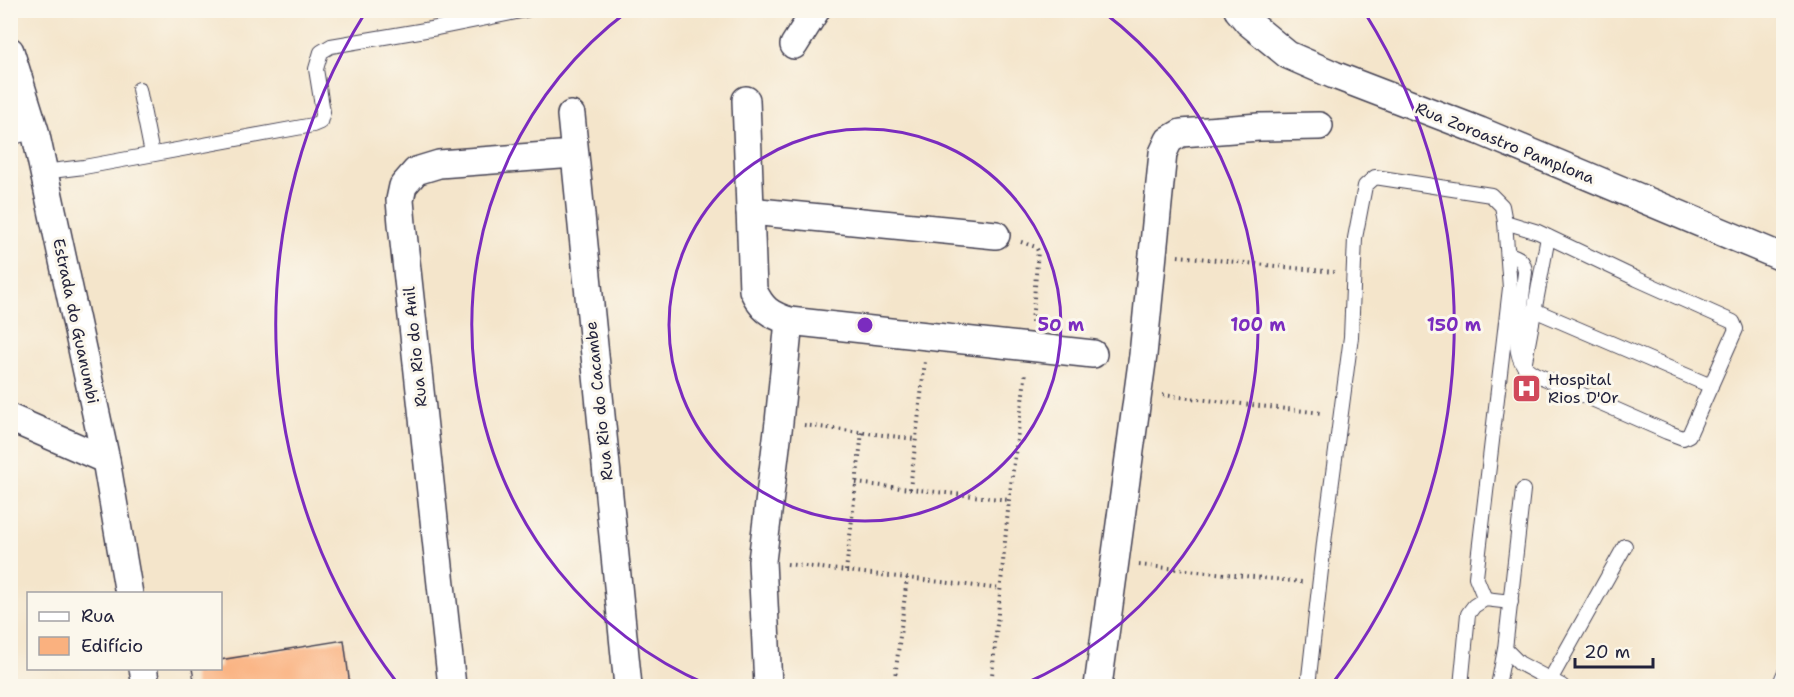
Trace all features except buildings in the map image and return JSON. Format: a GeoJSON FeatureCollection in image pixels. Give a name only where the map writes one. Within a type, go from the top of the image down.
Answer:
{"type":"FeatureCollection","features":[{"type":"Feature","properties":{"kind":"street"},"geometry":{"type":"LineString","coordinates":[[794,45],[816,10]]}},
{"type":"Feature","properties":{"kind":"street","name":"Rua Zoroastro Pamplona"},"geometry":{"type":"LineString","coordinates":[[1238,10],[1248,22],[1288,55],[1480,131],[1784,258]]}},
{"type":"Feature","properties":{"kind":"street","name":"Estrada do Guanumbi"},"geometry":{"type":"LineString","coordinates":[[10,51],[22,134],[43,172],[106,460],[129,592]]}},
{"type":"Feature","properties":{"kind":"street"},"geometry":{"type":"LineString","coordinates":[[746,100],[753,290],[760,304],[771,315],[789,321],[1093,354]]}},
{"type":"Feature","properties":{"kind":"street","name":"Rua Rio do Cacambe"},"geometry":{"type":"LineString","coordinates":[[571,115],[628,687]]}},
{"type":"Feature","properties":{"kind":"street"},"geometry":{"type":"LineString","coordinates":[[1098,687],[1137,392],[1163,153],[1168,140],[1181,133],[1259,127],[1319,126]]}},
{"type":"Feature","properties":{"kind":"street","name":"Rua Rio do Anil"},"geometry":{"type":"LineString","coordinates":[[452,687],[402,224],[400,200],[403,186],[416,171],[439,164],[574,154]]}},
{"type":"Feature","properties":{"kind":"street"},"geometry":{"type":"LineString","coordinates":[[750,211],[996,235]]}},
{"type":"Feature","properties":{"kind":"street"},"geometry":{"type":"LineString","coordinates":[[768,687],[762,561],[789,321]]}},
{"type":"Feature","properties":{"kind":"street"},"geometry":{"type":"LineString","coordinates":[[10,418],[106,460]]}},
{"type":"Feature","properties":{"kind":"street"},"geometry":{"type":"LineString","coordinates":[[142,670],[146,687]]}},
{"type":"Feature","properties":{"kind":"lane"},"geometry":{"type":"LineString","coordinates":[[43,172],[84,167],[313,125],[320,122],[323,112],[315,69],[321,52],[331,46],[526,10]]}},
{"type":"Feature","properties":{"kind":"lane"},"geometry":{"type":"LineString","coordinates":[[139,89],[152,154]]}},
{"type":"Feature","properties":{"kind":"lane"},"geometry":{"type":"LineString","coordinates":[[1308,687],[1351,337],[1355,238],[1365,186],[1375,177],[1491,195],[1502,206],[1510,288],[1476,577],[1485,599]]}},
{"type":"Feature","properties":{"kind":"lane"},"geometry":{"type":"LineString","coordinates":[[1505,222],[1548,237],[1733,322],[1736,329],[1689,435],[1683,438],[1535,374],[1524,366],[1517,351],[1524,264],[1520,258],[1508,254]]}},
{"type":"Feature","properties":{"kind":"lane"},"geometry":{"type":"LineString","coordinates":[[1524,366],[1548,237]]}},
{"type":"Feature","properties":{"kind":"lane"},"geometry":{"type":"LineString","coordinates":[[1534,310],[1711,386]]}},
{"type":"Feature","properties":{"kind":"lane"},"geometry":{"type":"LineString","coordinates":[[1498,687],[1511,602],[1523,490]]}},
{"type":"Feature","properties":{"kind":"lane"},"geometry":{"type":"LineString","coordinates":[[1505,649],[1520,663],[1556,683],[1625,546]]}},
{"type":"Feature","properties":{"kind":"lane"},"geometry":{"type":"LineString","coordinates":[[1461,687],[1468,614],[1474,606],[1485,599],[1511,602]]}},
{"type":"Feature","properties":{"kind":"lane"},"geometry":{"type":"LineString","coordinates":[[1779,687],[1784,674]]}},
{"type":"Feature","properties":{"kind":"path"},"geometry":{"type":"LineString","coordinates":[[991,687],[1038,251],[1031,244],[996,235]]}},
{"type":"Feature","properties":{"kind":"path"},"geometry":{"type":"LineString","coordinates":[[1153,253],[1338,272]]}},
{"type":"Feature","properties":{"kind":"path"},"geometry":{"type":"LineString","coordinates":[[910,489],[928,336]]}},
{"type":"Feature","properties":{"kind":"path"},"geometry":{"type":"LineString","coordinates":[[1137,392],[1323,413]]}},
{"type":"Feature","properties":{"kind":"path"},"geometry":{"type":"LineString","coordinates":[[779,422],[915,438]]}},
{"type":"Feature","properties":{"kind":"path"},"geometry":{"type":"LineString","coordinates":[[846,571],[862,432]]}},
{"type":"Feature","properties":{"kind":"path"},"geometry":{"type":"LineString","coordinates":[[856,483],[1010,500]]}},
{"type":"Feature","properties":{"kind":"path"},"geometry":{"type":"LineString","coordinates":[[762,561],[1001,589]]}},
{"type":"Feature","properties":{"kind":"path"},"geometry":{"type":"LineString","coordinates":[[1115,562],[1305,583]]}},
{"type":"Feature","properties":{"kind":"path"},"geometry":{"type":"LineString","coordinates":[[894,687],[907,578]]}},
{"type":"Feature","properties":{"kind":"place","name":"Hospital Rios D'Or"},"geometry":{"type":"Point","coordinates":[1527,388]}}]}
